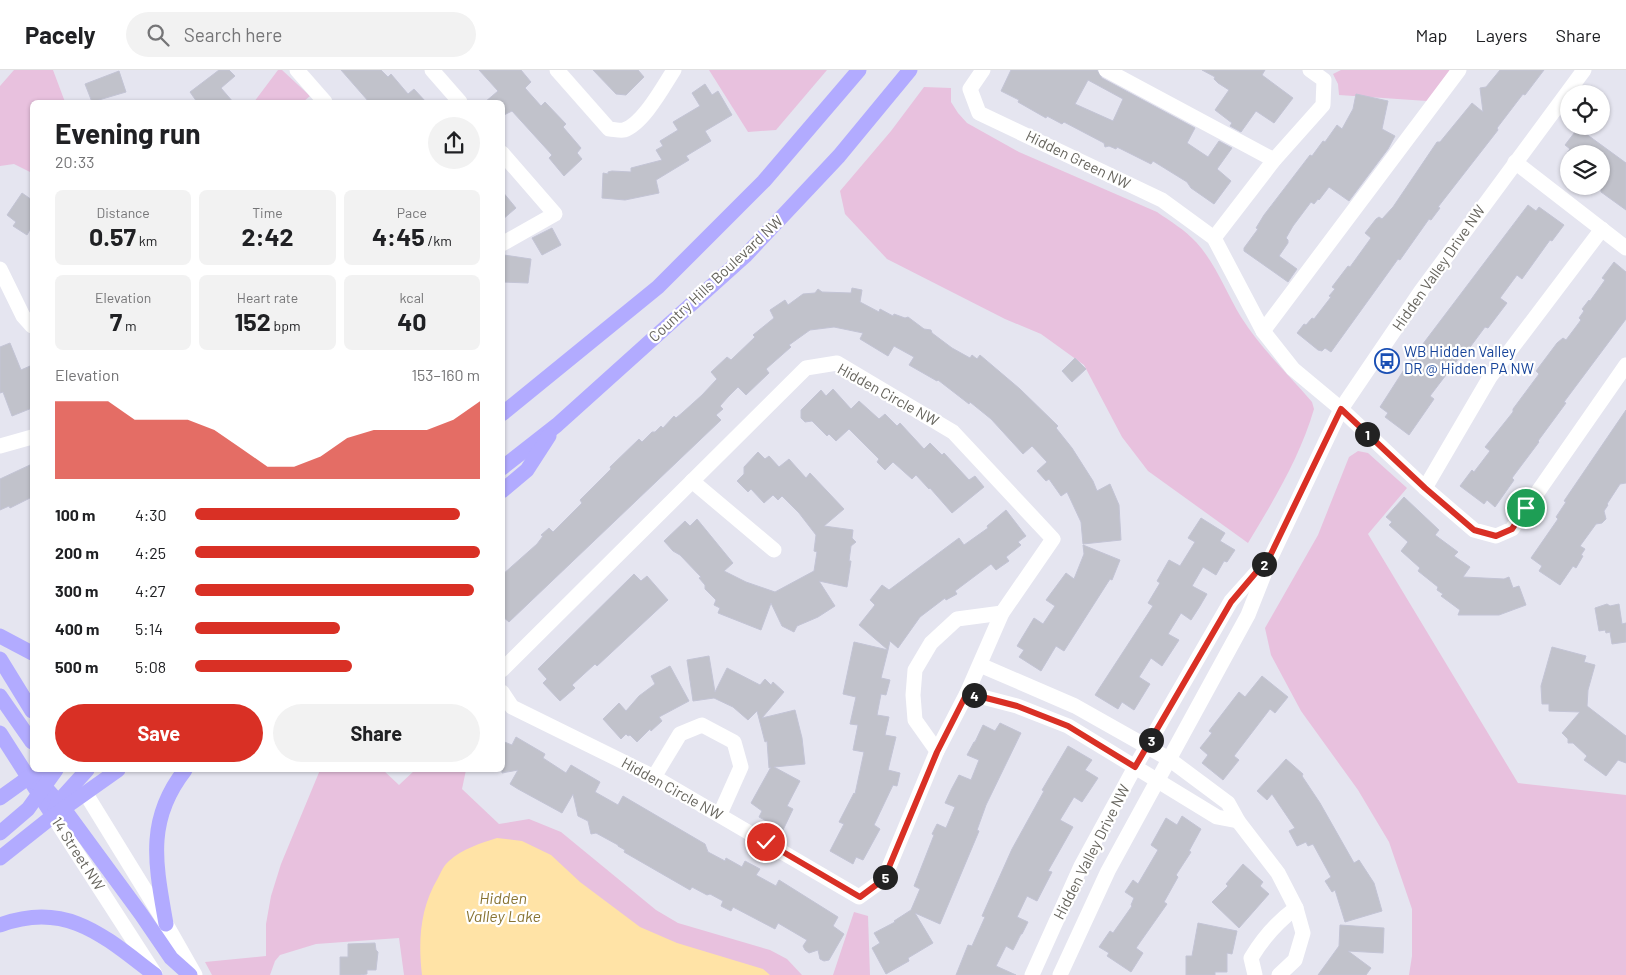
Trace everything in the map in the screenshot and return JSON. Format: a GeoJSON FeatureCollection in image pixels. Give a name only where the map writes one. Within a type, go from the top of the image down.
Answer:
{"type":"FeatureCollection","features":[{"type":"Feature","properties":{"kind":"main road"},"geometry":{"type":"LineString","coordinates":[[505,412],[658,287],[764,181],[859,70]]}},
{"type":"Feature","properties":{"kind":"main road","name":"Country Hills Boulevard NW"},"geometry":{"type":"LineString","coordinates":[[505,466],[557,425],[745,256],[839,156],[910,70]]}},
{"type":"Feature","properties":{"kind":"main road"},"geometry":{"type":"LineString","coordinates":[[505,488],[527,470],[557,425]]}},
{"type":"Feature","properties":{"kind":"main road"},"geometry":{"type":"LineString","coordinates":[[0,636],[30,652]]}},
{"type":"Feature","properties":{"kind":"main road"},"geometry":{"type":"LineString","coordinates":[[0,660],[30,708]]}},
{"type":"Feature","properties":{"kind":"main road"},"geometry":{"type":"LineString","coordinates":[[0,696],[30,739]]}},
{"type":"Feature","properties":{"kind":"main road","name":"14 Street NW"},"geometry":{"type":"LineString","coordinates":[[0,734],[30,770]]}},
{"type":"Feature","properties":{"kind":"main road"},"geometry":{"type":"LineString","coordinates":[[0,833],[28,809],[54,772]]}},
{"type":"Feature","properties":{"kind":"main road"},"geometry":{"type":"LineString","coordinates":[[61,772],[77,777],[86,794]]}},
{"type":"Feature","properties":{"kind":"main road"},"geometry":{"type":"LineString","coordinates":[[0,858],[58,809],[86,794],[115,772]]}},
{"type":"Feature","properties":{"kind":"main road"},"geometry":{"type":"LineString","coordinates":[[166,924],[156,871],[156,839],[167,799],[183,772]]}},
{"type":"Feature","properties":{"kind":"main road"},"geometry":{"type":"LineString","coordinates":[[0,798],[33,774]]}},
{"type":"Feature","properties":{"kind":"main road","name":"14 Street NW"},"geometry":{"type":"LineString","coordinates":[[33,774],[42,791],[58,809]]}},
{"type":"Feature","properties":{"kind":"main road"},"geometry":{"type":"LineString","coordinates":[[58,809],[77,777]]}},
{"type":"Feature","properties":{"kind":"main road"},"geometry":{"type":"LineString","coordinates":[[58,809],[104,861],[171,958],[190,975]]}},
{"type":"Feature","properties":{"kind":"main road"},"geometry":{"type":"LineString","coordinates":[[0,924],[11,920],[39,916],[65,918],[91,929],[155,975]]}},
{"type":"Feature","properties":{"kind":"street"},"geometry":{"type":"LineString","coordinates":[[296,70],[323,100]]}},
{"type":"Feature","properties":{"kind":"street"},"geometry":{"type":"LineString","coordinates":[[432,70],[458,100]]}},
{"type":"Feature","properties":{"kind":"street"},"geometry":{"type":"LineString","coordinates":[[558,70],[609,129],[623,130],[634,125],[643,115],[674,70]]}},
{"type":"Feature","properties":{"kind":"street","name":"Hidden Green NW"},"geometry":{"type":"LineString","coordinates":[[983,70],[970,89],[979,113],[1162,200],[1214,238],[1263,331],[1294,369],[1341,409],[1425,488],[1474,530],[1496,536],[1512,529],[1626,365]]}},
{"type":"Feature","properties":{"kind":"street"},"geometry":{"type":"LineString","coordinates":[[1106,70],[1274,160]]}},
{"type":"Feature","properties":{"kind":"street"},"geometry":{"type":"LineString","coordinates":[[1214,238],[1274,160],[1322,105],[1324,80],[1310,70]]}},
{"type":"Feature","properties":{"kind":"street"},"geometry":{"type":"LineString","coordinates":[[1263,331],[1459,70]]}},
{"type":"Feature","properties":{"kind":"street","name":"Hidden Valley Drive NW"},"geometry":{"type":"LineString","coordinates":[[1060,975],[1108,871],[1248,615],[1270,556],[1341,409],[1421,291],[1584,70]]}},
{"type":"Feature","properties":{"kind":"street"},"geometry":{"type":"LineString","coordinates":[[505,156],[555,214],[505,242]]}},
{"type":"Feature","properties":{"kind":"street"},"geometry":{"type":"LineString","coordinates":[[1515,162],[1626,248]]}},
{"type":"Feature","properties":{"kind":"street"},"geometry":{"type":"LineString","coordinates":[[1425,488],[1490,378],[1602,229]]}},
{"type":"Feature","properties":{"kind":"street"},"geometry":{"type":"LineString","coordinates":[[0,269],[23,316],[30,324]]}},
{"type":"Feature","properties":{"kind":"street","name":"Hidden Circle NW"},"geometry":{"type":"LineString","coordinates":[[505,667],[806,368],[837,363],[954,432],[1053,539],[1002,613],[967,693],[937,752],[884,879],[860,897],[654,777],[507,710]]}},
{"type":"Feature","properties":{"kind":"street"},"geometry":{"type":"LineString","coordinates":[[0,446],[30,438]]}},
{"type":"Feature","properties":{"kind":"street"},"geometry":{"type":"LineString","coordinates":[[692,482],[774,550]]}},
{"type":"Feature","properties":{"kind":"street","name":"Hidden Valley Drive NW"},"geometry":{"type":"LineString","coordinates":[[1032,975],[1081,866],[1135,767],[1231,602],[1270,556]]}},
{"type":"Feature","properties":{"kind":"street"},"geometry":{"type":"LineString","coordinates":[[937,752],[915,720],[913,695],[915,670],[931,643],[958,619],[1002,613]]}},
{"type":"Feature","properties":{"kind":"street"},"geometry":{"type":"LineString","coordinates":[[980,665],[1075,706],[1169,759],[1228,803],[1238,821],[1278,873],[1296,908],[1303,933],[1295,960],[1279,975]]}},
{"type":"Feature","properties":{"kind":"street"},"geometry":{"type":"LineString","coordinates":[[967,693],[1017,706],[1068,726],[1217,817],[1238,821]]}},
{"type":"Feature","properties":{"kind":"street"},"geometry":{"type":"LineString","coordinates":[[654,777],[680,734],[702,725],[734,742],[741,767],[720,814]]}},
{"type":"Feature","properties":{"kind":"street"},"geometry":{"type":"LineString","coordinates":[[86,794],[195,975]]}},
{"type":"Feature","properties":{"kind":"street","name":"14 Street NW"},"geometry":{"type":"LineString","coordinates":[[58,809],[155,975]]}},
{"type":"Feature","properties":{"kind":"street"},"geometry":{"type":"LineString","coordinates":[[1255,975],[1251,958],[1260,942],[1279,921],[1296,908]]}},
{"type":"Feature","properties":{"kind":"shaded area"},"geometry":{"type":"Polygon","coordinates":[[[14,70],[53,70],[64,100],[30,100],[30,172],[14,164],[0,166],[0,86],[14,70]]]}},
{"type":"Feature","properties":{"kind":"shaded area"},"geometry":{"type":"Polygon","coordinates":[[[278,70],[282,70],[310,96],[305,100],[256,100],[278,70]]]}},
{"type":"Feature","properties":{"kind":"shaded area"},"geometry":{"type":"Polygon","coordinates":[[[709,70],[827,70],[776,130],[748,132],[709,70]]]}},
{"type":"Feature","properties":{"kind":"shaded area"},"geometry":{"type":"Polygon","coordinates":[[[1341,70],[1452,70],[1427,101],[1339,95],[1338,84],[1333,74],[1341,70]]]}},
{"type":"Feature","properties":{"kind":"shaded area"},"geometry":{"type":"Polygon","coordinates":[[[924,87],[951,88],[951,102],[967,123],[1019,152],[1157,212],[1187,234],[1209,259],[1249,329],[1266,351],[1312,402],[1314,409],[1294,461],[1248,543],[1148,471],[1122,437],[1084,365],[1041,334],[1005,319],[887,259],[845,214],[840,191],[891,131],[924,87]]]}},
{"type":"Feature","properties":{"kind":"shaded area"},"geometry":{"type":"Polygon","coordinates":[[[1358,451],[1368,453],[1407,488],[1368,534],[1518,783],[1626,795],[1626,975],[1409,975],[1412,956],[1412,909],[1389,842],[1358,790],[1301,711],[1271,655],[1265,628],[1318,535],[1349,457],[1358,451]]]}},
{"type":"Feature","properties":{"kind":"shaded area"},"geometry":{"type":"Polygon","coordinates":[[[319,772],[385,772],[399,785],[413,772],[466,772],[462,789],[499,824],[529,819],[561,832],[656,910],[678,923],[770,950],[787,959],[802,975],[404,975],[399,938],[316,944],[280,955],[275,961],[270,975],[212,975],[205,962],[266,956],[266,924],[271,896],[281,864],[319,772]]]}},
{"type":"Feature","properties":{"kind":"shaded area"},"geometry":{"type":"Polygon","coordinates":[[[854,912],[868,916],[870,975],[833,975],[854,912]]]}},
{"type":"Feature","properties":{"kind":"water","name":"Hidden Valley Lake"},"geometry":{"type":"Polygon","coordinates":[[[497,838],[522,841],[551,855],[580,882],[640,927],[677,943],[763,969],[770,975],[422,975],[420,950],[424,913],[427,901],[441,871],[447,863],[460,853],[478,844],[497,838]]]}},
{"type":"Feature","properties":{"kind":"building"},"geometry":{"type":"Polygon","coordinates":[[[219,70],[229,70],[235,76],[221,88],[231,100],[196,100],[190,92],[219,70]]]}},
{"type":"Feature","properties":{"kind":"building"},"geometry":{"type":"Polygon","coordinates":[[[341,70],[381,70],[388,77],[391,74],[408,94],[414,89],[424,100],[367,100],[341,70]]]}},
{"type":"Feature","properties":{"kind":"building"},"geometry":{"type":"Polygon","coordinates":[[[479,70],[521,70],[531,82],[525,88],[541,106],[545,102],[566,124],[563,127],[581,148],[577,153],[582,159],[564,176],[549,158],[552,155],[512,111],[505,114],[505,100],[487,100],[498,91],[479,70]]]}},
{"type":"Feature","properties":{"kind":"building"},"geometry":{"type":"Polygon","coordinates":[[[593,70],[638,70],[644,77],[626,95],[616,94],[593,70]]]}},
{"type":"Feature","properties":{"kind":"building"},"geometry":{"type":"Polygon","coordinates":[[[1011,70],[1097,70],[1102,78],[1195,128],[1187,143],[1208,157],[1219,141],[1232,148],[1217,169],[1231,181],[1214,204],[1191,188],[1187,182],[1153,161],[1151,164],[1117,147],[1116,149],[1109,146],[1105,147],[1104,143],[1064,122],[1062,124],[1047,116],[1046,118],[1018,102],[1019,100],[1001,91],[1011,70]],[[1088,80],[1075,104],[1113,121],[1123,99],[1088,80]]]}},
{"type":"Feature","properties":{"kind":"building"},"geometry":{"type":"Polygon","coordinates":[[[1202,70],[1265,70],[1262,75],[1293,98],[1274,123],[1256,111],[1241,132],[1230,126],[1232,123],[1215,110],[1229,90],[1218,83],[1214,79],[1215,77],[1202,70]]]}},
{"type":"Feature","properties":{"kind":"building"},"geometry":{"type":"Polygon","coordinates":[[[1500,70],[1544,70],[1497,128],[1498,130],[1438,207],[1440,208],[1431,220],[1429,219],[1400,260],[1398,259],[1331,352],[1325,348],[1322,351],[1318,350],[1297,333],[1304,324],[1306,325],[1312,318],[1314,319],[1331,297],[1329,296],[1335,289],[1332,287],[1348,266],[1350,267],[1371,238],[1365,233],[1376,219],[1379,217],[1382,219],[1393,207],[1437,142],[1440,142],[1472,103],[1483,112],[1480,88],[1486,87],[1500,70]]]}},
{"type":"Feature","properties":{"kind":"building"},"geometry":{"type":"Polygon","coordinates":[[[119,71],[126,92],[99,100],[91,100],[85,84],[119,71]]]}},
{"type":"Feature","properties":{"kind":"building"},"geometry":{"type":"Polygon","coordinates":[[[705,84],[712,95],[718,91],[732,115],[705,131],[711,141],[686,156],[689,160],[656,180],[659,193],[625,200],[602,198],[603,173],[608,174],[608,172],[612,171],[631,172],[631,168],[662,160],[656,150],[663,146],[660,141],[678,130],[673,122],[700,106],[692,93],[705,84]]]}},
{"type":"Feature","properties":{"kind":"building"},"geometry":{"type":"Polygon","coordinates":[[[1356,94],[1388,101],[1382,129],[1395,136],[1388,149],[1349,201],[1329,187],[1319,200],[1314,204],[1311,202],[1293,226],[1286,238],[1288,243],[1279,256],[1297,269],[1288,282],[1244,251],[1244,248],[1258,229],[1256,228],[1264,215],[1310,155],[1312,156],[1323,141],[1325,142],[1337,125],[1342,129],[1353,109],[1356,94]]]}},
{"type":"Feature","properties":{"kind":"building"},"geometry":{"type":"Polygon","coordinates":[[[1573,135],[1588,135],[1601,145],[1565,145],[1573,135]]]}},
{"type":"Feature","properties":{"kind":"building"},"geometry":{"type":"Polygon","coordinates":[[[1610,151],[1626,163],[1626,210],[1605,195],[1610,195],[1610,151]]]}},
{"type":"Feature","properties":{"kind":"building"},"geometry":{"type":"Polygon","coordinates":[[[22,193],[30,199],[30,230],[27,235],[13,226],[16,222],[7,215],[22,193]]]}},
{"type":"Feature","properties":{"kind":"building"},"geometry":{"type":"Polygon","coordinates":[[[505,195],[516,208],[505,217],[505,195]]]}},
{"type":"Feature","properties":{"kind":"building"},"geometry":{"type":"Polygon","coordinates":[[[1528,205],[1536,211],[1539,207],[1564,225],[1552,241],[1550,240],[1522,279],[1517,275],[1500,298],[1507,303],[1488,328],[1485,327],[1465,354],[1463,353],[1430,396],[1434,399],[1409,435],[1385,417],[1388,413],[1380,407],[1407,365],[1528,205]]]}},
{"type":"Feature","properties":{"kind":"building"},"geometry":{"type":"Polygon","coordinates":[[[552,228],[561,245],[542,255],[532,238],[552,228]]]}},
{"type":"Feature","properties":{"kind":"building"},"geometry":{"type":"Polygon","coordinates":[[[505,255],[531,259],[528,283],[505,282],[505,255]]]}},
{"type":"Feature","properties":{"kind":"building"},"geometry":{"type":"Polygon","coordinates":[[[1614,262],[1626,272],[1626,319],[1564,402],[1566,403],[1512,478],[1514,480],[1495,507],[1487,500],[1484,504],[1460,486],[1472,470],[1474,472],[1490,451],[1485,447],[1513,412],[1513,409],[1539,374],[1536,371],[1557,343],[1563,338],[1566,340],[1581,320],[1579,318],[1584,311],[1582,309],[1605,280],[1602,278],[1614,262]]]}},
{"type":"Feature","properties":{"kind":"building"},"geometry":{"type":"Polygon","coordinates":[[[852,288],[862,290],[860,302],[879,312],[880,309],[893,316],[894,314],[905,318],[908,317],[924,329],[931,330],[932,333],[952,348],[970,358],[972,355],[977,359],[980,355],[1020,389],[1058,426],[1056,428],[1072,448],[1093,481],[1097,491],[1110,484],[1119,505],[1121,540],[1083,544],[1081,522],[1067,492],[1061,496],[1049,479],[1046,481],[1037,471],[1047,462],[1032,446],[1023,454],[991,419],[970,402],[969,404],[938,380],[909,365],[914,357],[894,346],[888,356],[860,339],[863,333],[834,327],[810,330],[789,345],[791,347],[766,369],[769,373],[746,395],[738,387],[720,406],[723,409],[716,415],[721,420],[509,622],[505,619],[505,572],[537,544],[543,536],[541,535],[549,528],[553,532],[582,503],[580,500],[611,469],[610,467],[639,439],[642,442],[661,426],[663,428],[674,416],[676,418],[702,395],[717,379],[711,372],[727,357],[731,360],[755,337],[753,335],[774,318],[770,310],[785,300],[788,305],[803,294],[815,293],[818,289],[822,292],[851,293],[852,288]]]}},
{"type":"Feature","properties":{"kind":"building"},"geometry":{"type":"Polygon","coordinates":[[[10,343],[21,370],[30,366],[30,409],[12,416],[3,392],[0,393],[0,347],[10,343]]]}},
{"type":"Feature","properties":{"kind":"building"},"geometry":{"type":"Polygon","coordinates":[[[1075,358],[1086,369],[1072,382],[1062,371],[1075,358]]]}},
{"type":"Feature","properties":{"kind":"building"},"geometry":{"type":"Polygon","coordinates":[[[833,389],[851,409],[859,401],[879,419],[885,414],[897,426],[900,423],[924,449],[930,443],[942,455],[944,453],[969,480],[975,476],[984,487],[952,513],[916,475],[912,479],[893,462],[885,470],[877,462],[879,459],[849,429],[836,441],[829,434],[827,436],[812,421],[805,422],[801,418],[801,410],[821,390],[826,396],[833,389]]]}},
{"type":"Feature","properties":{"kind":"building"},"geometry":{"type":"Polygon","coordinates":[[[1626,410],[1626,483],[1620,484],[1607,504],[1604,511],[1606,519],[1602,523],[1596,524],[1580,546],[1585,549],[1581,555],[1583,556],[1576,568],[1573,566],[1560,585],[1539,571],[1542,566],[1531,558],[1558,519],[1556,517],[1566,502],[1564,501],[1626,410]]]}},
{"type":"Feature","properties":{"kind":"building"},"geometry":{"type":"Polygon","coordinates":[[[758,452],[765,459],[769,456],[779,467],[789,459],[806,478],[810,473],[844,509],[824,526],[853,530],[852,538],[856,542],[851,546],[847,587],[819,581],[835,606],[818,617],[797,626],[794,632],[782,626],[771,603],[761,630],[718,613],[720,608],[714,605],[716,600],[705,589],[705,585],[699,578],[701,577],[664,541],[685,521],[690,526],[697,519],[733,563],[724,571],[746,582],[775,592],[814,571],[817,552],[814,551],[816,535],[799,513],[782,496],[778,500],[773,495],[764,503],[751,489],[748,492],[737,481],[744,474],[744,467],[758,452]]]}},
{"type":"Feature","properties":{"kind":"building"},"geometry":{"type":"Polygon","coordinates":[[[30,465],[30,498],[10,508],[9,506],[0,510],[0,479],[30,465]]]}},
{"type":"Feature","properties":{"kind":"building"},"geometry":{"type":"Polygon","coordinates":[[[1404,497],[1439,530],[1435,535],[1458,552],[1454,556],[1470,567],[1463,577],[1504,579],[1509,577],[1513,588],[1519,586],[1526,605],[1499,615],[1458,615],[1460,610],[1441,596],[1443,594],[1437,590],[1438,587],[1418,571],[1420,568],[1401,551],[1408,542],[1389,525],[1392,522],[1386,517],[1404,497]]]}},
{"type":"Feature","properties":{"kind":"building"},"geometry":{"type":"Polygon","coordinates":[[[1006,510],[1026,536],[1018,542],[1021,545],[1006,557],[1009,561],[996,570],[991,564],[955,591],[957,594],[946,600],[945,598],[920,617],[898,648],[890,641],[888,650],[859,625],[875,605],[870,600],[882,585],[889,590],[959,538],[964,545],[988,528],[987,526],[1006,510]]]}},
{"type":"Feature","properties":{"kind":"building"},"geometry":{"type":"Polygon","coordinates":[[[1201,518],[1225,533],[1220,541],[1235,550],[1227,562],[1224,561],[1216,575],[1203,567],[1192,586],[1207,594],[1200,606],[1191,620],[1181,613],[1168,634],[1179,640],[1162,666],[1151,658],[1139,677],[1150,684],[1134,710],[1122,702],[1118,709],[1095,695],[1153,606],[1148,603],[1160,583],[1157,581],[1169,560],[1180,566],[1195,542],[1188,538],[1201,518]]]}},
{"type":"Feature","properties":{"kind":"building"},"geometry":{"type":"Polygon","coordinates":[[[1083,545],[1120,560],[1112,580],[1110,579],[1064,651],[1056,646],[1041,671],[1019,657],[1024,650],[1017,646],[1034,618],[1043,624],[1055,606],[1046,600],[1066,573],[1074,579],[1084,554],[1083,545]]]}},
{"type":"Feature","properties":{"kind":"building"},"geometry":{"type":"Polygon","coordinates":[[[634,574],[641,581],[647,576],[668,600],[597,666],[595,664],[572,685],[575,688],[560,701],[543,683],[547,679],[538,669],[634,574]]]}},
{"type":"Feature","properties":{"kind":"building"},"geometry":{"type":"Polygon","coordinates":[[[1607,604],[1610,606],[1619,604],[1622,624],[1626,623],[1626,642],[1612,644],[1610,632],[1606,633],[1605,630],[1599,631],[1595,608],[1607,604]]]}},
{"type":"Feature","properties":{"kind":"building"},"geometry":{"type":"Polygon","coordinates":[[[854,642],[888,650],[881,678],[890,680],[886,695],[881,694],[877,715],[889,717],[885,735],[896,737],[888,770],[900,773],[897,786],[893,785],[874,825],[880,829],[863,860],[856,857],[853,864],[830,851],[844,824],[839,822],[855,794],[864,752],[853,750],[858,725],[850,724],[856,697],[843,694],[854,642]]]}},
{"type":"Feature","properties":{"kind":"building"},"geometry":{"type":"Polygon","coordinates":[[[1552,647],[1586,656],[1584,662],[1595,665],[1588,690],[1587,706],[1626,736],[1626,763],[1618,760],[1606,776],[1584,760],[1587,756],[1573,743],[1568,743],[1568,739],[1562,733],[1580,712],[1549,711],[1549,704],[1542,704],[1541,686],[1552,647]]]}},
{"type":"Feature","properties":{"kind":"building"},"geometry":{"type":"Polygon","coordinates":[[[709,656],[715,692],[727,668],[760,685],[765,679],[771,685],[773,682],[784,692],[762,718],[795,710],[802,738],[805,764],[774,767],[800,781],[787,806],[793,809],[783,830],[759,817],[762,811],[751,803],[771,767],[769,768],[767,741],[765,742],[757,711],[748,720],[733,707],[714,698],[693,701],[687,660],[709,656]]]}},
{"type":"Feature","properties":{"kind":"building"},"geometry":{"type":"Polygon","coordinates":[[[670,666],[689,701],[659,717],[662,721],[651,731],[650,729],[637,742],[630,735],[626,734],[621,739],[603,719],[619,703],[626,711],[639,696],[655,684],[651,676],[670,666]]]}},
{"type":"Feature","properties":{"kind":"building"},"geometry":{"type":"Polygon","coordinates":[[[1262,676],[1288,697],[1275,713],[1270,709],[1234,756],[1239,760],[1223,780],[1202,763],[1208,755],[1200,748],[1212,733],[1209,731],[1239,692],[1245,697],[1262,676]]]}},
{"type":"Feature","properties":{"kind":"building"},"geometry":{"type":"Polygon","coordinates":[[[1000,723],[1021,733],[986,805],[977,830],[979,831],[940,924],[915,913],[933,943],[908,958],[909,961],[886,974],[872,948],[880,943],[874,933],[895,922],[911,910],[920,889],[914,886],[934,835],[932,834],[937,824],[946,828],[955,807],[945,803],[959,775],[971,780],[979,760],[967,755],[983,725],[995,731],[1000,723]]]}},
{"type":"Feature","properties":{"kind":"building"},"geometry":{"type":"Polygon","coordinates":[[[516,737],[545,754],[543,758],[566,773],[571,765],[600,782],[595,792],[618,805],[623,796],[705,844],[708,852],[725,861],[726,858],[742,867],[745,861],[760,869],[756,875],[776,886],[779,880],[838,917],[833,926],[844,934],[829,960],[824,961],[820,959],[818,950],[809,953],[803,946],[807,940],[778,923],[775,929],[733,907],[731,911],[721,906],[723,901],[692,887],[690,890],[624,852],[625,850],[618,845],[596,833],[591,834],[588,821],[578,816],[573,794],[562,813],[510,784],[518,770],[502,773],[502,772],[505,772],[505,742],[512,745],[516,737]]]}},
{"type":"Feature","properties":{"kind":"building"},"geometry":{"type":"Polygon","coordinates":[[[1068,746],[1092,760],[1085,770],[1098,778],[1082,802],[1074,797],[1060,820],[1073,827],[1048,871],[1052,872],[1037,901],[1027,896],[1017,917],[1028,922],[1022,934],[1013,950],[1006,946],[996,966],[1016,975],[956,975],[968,945],[972,946],[985,917],[982,916],[1012,849],[1044,791],[1042,790],[1068,746]]]}},
{"type":"Feature","properties":{"kind":"building"},"geometry":{"type":"Polygon","coordinates":[[[1286,759],[1303,774],[1302,776],[1320,803],[1354,863],[1359,860],[1374,883],[1382,911],[1345,922],[1335,890],[1332,892],[1325,881],[1331,877],[1313,844],[1308,846],[1306,842],[1297,846],[1289,831],[1295,828],[1272,794],[1267,800],[1257,791],[1286,759]]]}},
{"type":"Feature","properties":{"kind":"building"},"geometry":{"type":"Polygon","coordinates":[[[1182,816],[1201,829],[1189,851],[1191,852],[1176,875],[1178,877],[1164,902],[1167,904],[1136,948],[1143,953],[1131,972],[1107,956],[1109,953],[1099,947],[1110,931],[1113,933],[1132,906],[1134,898],[1125,892],[1133,880],[1138,884],[1158,850],[1151,845],[1166,818],[1177,825],[1182,816]]]}},
{"type":"Feature","properties":{"kind":"building"},"geometry":{"type":"Polygon","coordinates":[[[1243,864],[1263,882],[1260,886],[1269,894],[1239,928],[1212,902],[1228,886],[1226,884],[1243,864]]]}},
{"type":"Feature","properties":{"kind":"building"},"geometry":{"type":"Polygon","coordinates":[[[1198,923],[1237,931],[1232,954],[1227,953],[1227,972],[1215,972],[1215,975],[1186,975],[1186,956],[1192,956],[1198,923]]]}},
{"type":"Feature","properties":{"kind":"building"},"geometry":{"type":"Polygon","coordinates":[[[1340,925],[1384,928],[1383,953],[1348,951],[1371,968],[1366,975],[1318,975],[1339,946],[1340,925]]]}},
{"type":"Feature","properties":{"kind":"building"},"geometry":{"type":"Polygon","coordinates":[[[375,943],[378,952],[376,970],[367,970],[367,974],[360,975],[340,975],[340,957],[348,957],[348,944],[375,943]]]}},
{"type":"Feature","properties":{"kind":"place","name":"WB Hidden Valley DR @ Hidden PA NW"},"geometry":{"type":"Point","coordinates":[1387,361]}},
{"type":"Feature","properties":{"kind":"route"},"geometry":{"type":"LineString","coordinates":[[766,842],[860,897],[884,879],[937,752],[967,693],[1017,706],[1068,726],[1135,767],[1231,602],[1270,556],[1341,409],[1425,488],[1474,530],[1496,536],[1512,529],[1526,508]]}}]}
